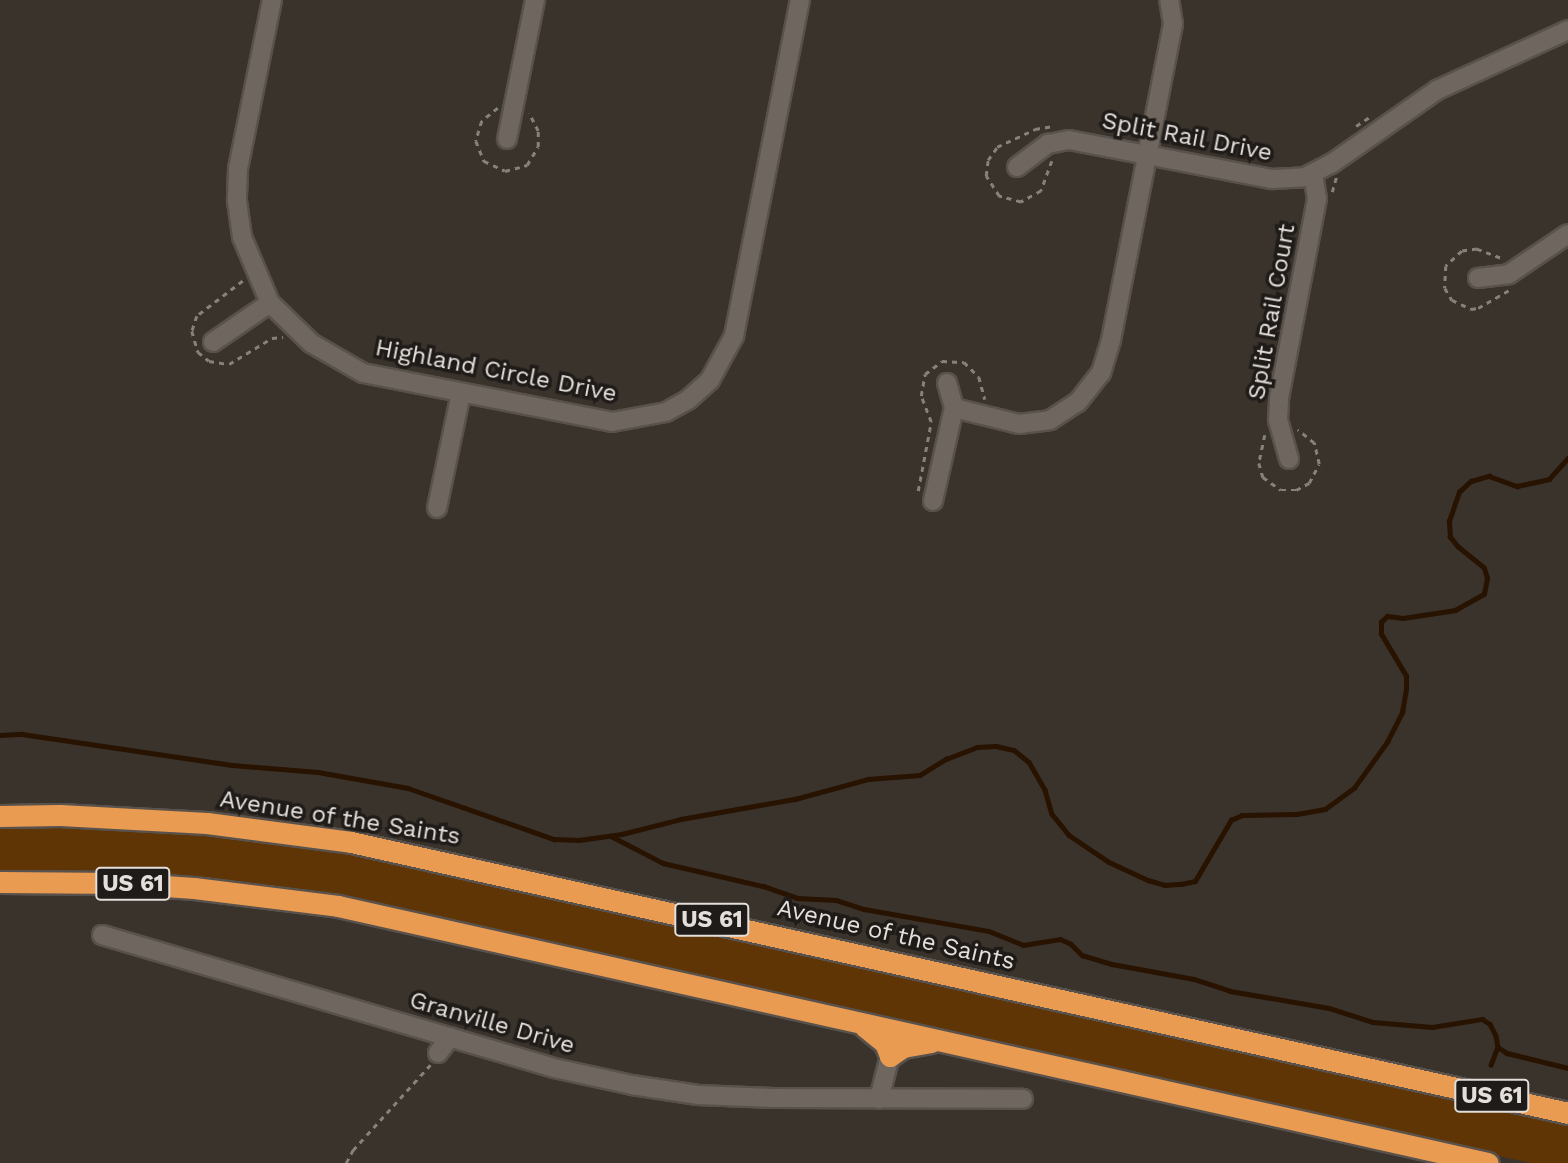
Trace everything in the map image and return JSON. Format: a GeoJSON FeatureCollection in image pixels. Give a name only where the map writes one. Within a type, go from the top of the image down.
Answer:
{"type":"FeatureCollection","features":[{"type":"Feature","properties":{"kind":"highway","name":"Avenue of the Saints"},"geometry":{"type":"LineString","coordinates":[[0,816],[85,816],[207,822],[351,842],[624,900],[1568,1113]]}},
{"type":"Feature","properties":{"kind":"highway","name":"US 61"},"geometry":{"type":"LineString","coordinates":[[0,882],[182,887],[338,906],[1488,1163]]}},
{"type":"Feature","properties":{"kind":"highway"},"geometry":{"type":"LineString","coordinates":[[856,1021],[885,1043],[890,1056],[902,1047],[941,1040]]}},
{"type":"Feature","properties":{"kind":"street","name":"Highland Circle Drive"},"geometry":{"type":"LineString","coordinates":[[272,0],[238,168],[237,201],[242,237],[270,303],[311,342],[363,373],[612,422],[666,412],[689,398],[710,380],[734,335],[800,0]]}},
{"type":"Feature","properties":{"kind":"street"},"geometry":{"type":"LineString","coordinates":[[507,139],[535,0]]}},
{"type":"Feature","properties":{"kind":"street"},"geometry":{"type":"LineString","coordinates":[[954,408],[1019,424],[1050,420],[1078,402],[1101,373],[1111,340],[1173,24],[1170,0]]}},
{"type":"Feature","properties":{"kind":"street","name":"Split Rail Drive"},"geometry":{"type":"LineString","coordinates":[[1017,167],[1048,144],[1069,140],[1148,153],[1272,179],[1305,177],[1331,164],[1437,90],[1568,30]]}},
{"type":"Feature","properties":{"kind":"street","name":"Split Rail Court"},"geometry":{"type":"LineString","coordinates":[[1289,459],[1278,420],[1279,398],[1317,199],[1313,173]]}},
{"type":"Feature","properties":{"kind":"street"},"geometry":{"type":"LineString","coordinates":[[1478,278],[1509,274],[1568,234]]}},
{"type":"Feature","properties":{"kind":"street"},"geometry":{"type":"LineString","coordinates":[[213,342],[270,303]]}},
{"type":"Feature","properties":{"kind":"street"},"geometry":{"type":"LineString","coordinates":[[925,499],[954,408],[947,383]]}},
{"type":"Feature","properties":{"kind":"street"},"geometry":{"type":"LineString","coordinates":[[437,508],[461,393]]}},
{"type":"Feature","properties":{"kind":"street","name":"Granville Drive"},"geometry":{"type":"LineString","coordinates":[[102,935],[554,1068],[698,1095],[1023,1099]]}},
{"type":"Feature","properties":{"kind":"street"},"geometry":{"type":"LineString","coordinates":[[437,1056],[450,1037]]}},
{"type":"Feature","properties":{"kind":"street"},"geometry":{"type":"LineString","coordinates":[[879,1099],[890,1056]]}},
{"type":"Feature","properties":{"kind":"path"},"geometry":{"type":"LineString","coordinates":[[1351,130],[1371,115]]}},
{"type":"Feature","properties":{"kind":"path"},"geometry":{"type":"LineString","coordinates":[[1331,196],[1337,175]]}},
{"type":"Feature","properties":{"kind":"path"},"geometry":{"type":"LineString","coordinates":[[244,276],[238,286],[197,316],[192,331],[198,352],[209,361],[229,364],[272,338],[290,340]]}},
{"type":"Feature","properties":{"kind":"path"},"geometry":{"type":"LineString","coordinates":[[925,499],[931,422],[921,388],[929,368],[949,359],[970,365],[979,377],[983,395],[989,404]]}},
{"type":"Feature","properties":{"kind":"path"},"geometry":{"type":"LineString","coordinates":[[1264,428],[1265,440],[1259,456],[1260,470],[1268,483],[1288,491],[1309,483],[1319,464],[1314,443],[1295,428]]}},
{"type":"Feature","properties":{"kind":"path"},"geometry":{"type":"LineString","coordinates":[[346,1163],[353,1150],[437,1056]]}},
{"type":"Feature","properties":{"kind":"shaded area"},"geometry":{"type":"Polygon","coordinates":[[[58,823],[206,830],[301,842],[1568,1121],[1568,1163],[1531,1163],[393,908],[0,873],[0,825],[58,823]]]}},
{"type":"Feature","properties":{"kind":"waterway"},"geometry":{"type":"LineString","coordinates":[[0,735],[22,734],[232,765],[318,772],[408,788],[554,839],[579,840],[622,834],[681,819],[795,799],[868,779],[920,775],[946,759],[977,747],[996,746],[1014,750],[1029,762],[1045,790],[1052,814],[1069,835],[1109,862],[1148,880],[1165,885],[1181,884],[1195,881],[1231,820],[1242,815],[1297,814],[1325,809],[1354,788],[1387,742],[1402,712],[1406,689],[1406,676],[1381,634],[1381,622],[1387,616],[1403,618],[1455,610],[1484,594],[1487,578],[1484,568],[1450,537],[1449,521],[1459,492],[1471,481],[1489,476],[1517,486],[1549,479],[1568,458]]}},
{"type":"Feature","properties":{"kind":"waterway"},"geometry":{"type":"LineString","coordinates":[[611,836],[663,863],[763,886],[797,898],[836,900],[864,909],[989,931],[1023,945],[1060,939],[1071,944],[1082,955],[1112,964],[1194,979],[1230,991],[1329,1008],[1373,1022],[1432,1027],[1482,1019],[1490,1024],[1496,1036],[1498,1047],[1491,1065]]}},
{"type":"Feature","properties":{"kind":"waterway"},"geometry":{"type":"LineString","coordinates":[[1498,1047],[1507,1053],[1568,1068]]}}]}
